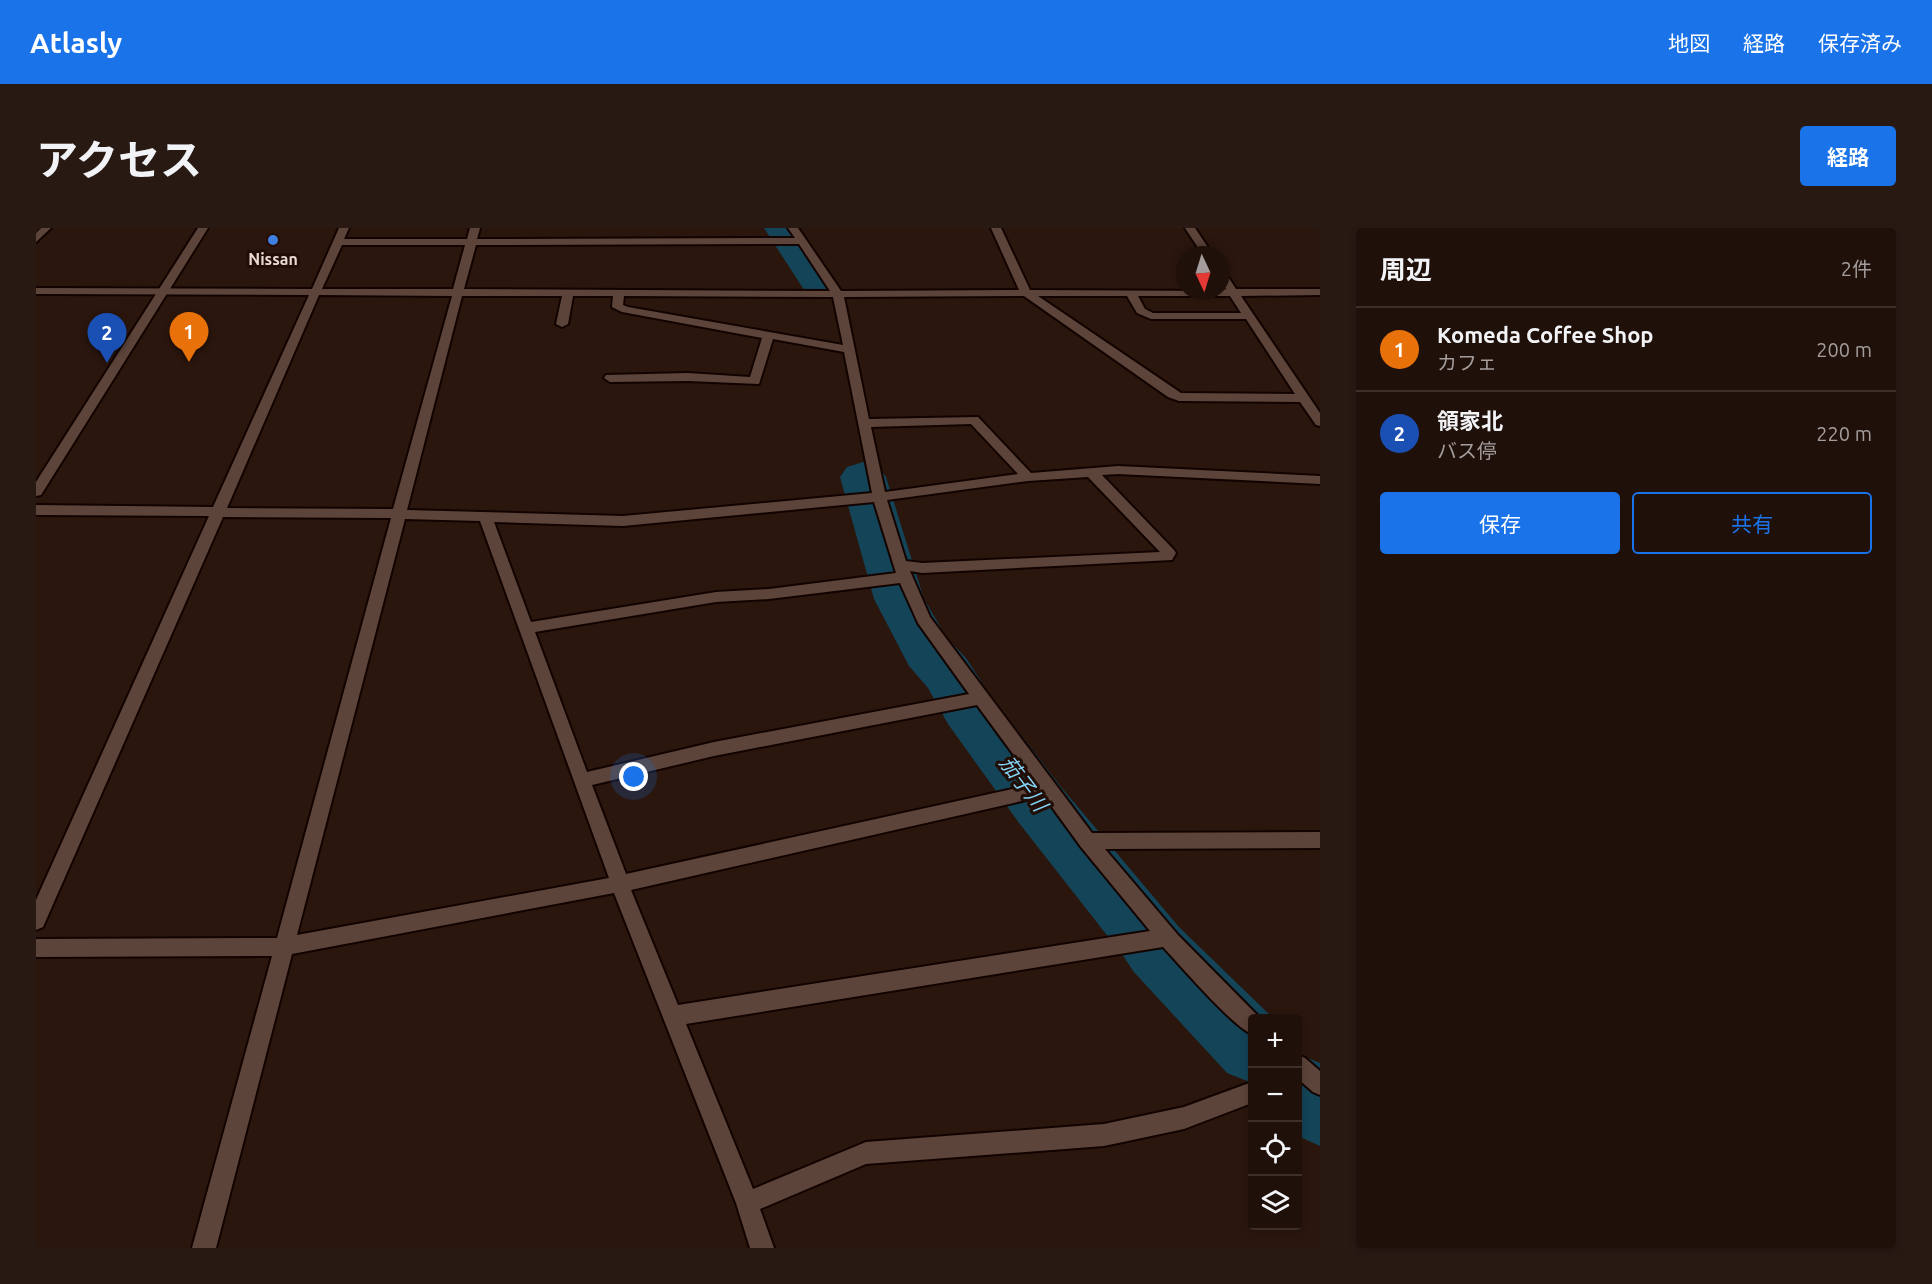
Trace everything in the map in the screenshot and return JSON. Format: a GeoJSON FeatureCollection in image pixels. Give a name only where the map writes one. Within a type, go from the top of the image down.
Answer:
{"type":"FeatureCollection","features":[{"type":"Feature","properties":{"kind":"street"},"geometry":{"type":"LineString","coordinates":[[36,239],[46,228]]}},
{"type":"Feature","properties":{"kind":"street"},"geometry":{"type":"LineString","coordinates":[[36,492],[203,228]]}},
{"type":"Feature","properties":{"kind":"street"},"geometry":{"type":"LineString","coordinates":[[36,921],[314,290],[344,228]]}},
{"type":"Feature","properties":{"kind":"street"},"geometry":{"type":"LineString","coordinates":[[204,1248],[397,514],[475,228]]}},
{"type":"Feature","properties":{"kind":"street"},"geometry":{"type":"LineString","coordinates":[[793,228],[838,294],[865,423],[872,498],[897,575],[969,699],[1036,791],[1087,841],[1156,938],[1248,1020]]}},
{"type":"Feature","properties":{"kind":"street"},"geometry":{"type":"LineString","coordinates":[[996,228],[1026,293],[1179,397],[1303,398]]}},
{"type":"Feature","properties":{"kind":"street"},"geometry":{"type":"LineString","coordinates":[[1190,228],[1202,246]]}},
{"type":"Feature","properties":{"kind":"street"},"geometry":{"type":"LineString","coordinates":[[337,242],[802,241]]}},
{"type":"Feature","properties":{"kind":"street"},"geometry":{"type":"LineString","coordinates":[[1230,287],[1320,422]]}},
{"type":"Feature","properties":{"kind":"street"},"geometry":{"type":"LineString","coordinates":[[36,291],[314,290],[838,294],[1320,292]]}},
{"type":"Feature","properties":{"kind":"street"},"geometry":{"type":"LineString","coordinates":[[562,324],[568,292]]}},
{"type":"Feature","properties":{"kind":"street"},"geometry":{"type":"LineString","coordinates":[[619,292],[617,307],[851,350]]}},
{"type":"Feature","properties":{"kind":"street"},"geometry":{"type":"LineString","coordinates":[[1131,293],[1141,311],[1151,316],[1249,316]]}},
{"type":"Feature","properties":{"kind":"street"},"geometry":{"type":"LineString","coordinates":[[610,378],[688,377],[755,381],[768,336]]}},
{"type":"Feature","properties":{"kind":"street"},"geometry":{"type":"LineString","coordinates":[[865,423],[974,420],[979,422],[1028,477]]}},
{"type":"Feature","properties":{"kind":"street"},"geometry":{"type":"LineString","coordinates":[[36,510],[397,514],[623,521],[872,498],[1028,477],[1091,472],[1156,470],[1320,480]]}},
{"type":"Feature","properties":{"kind":"street"},"geometry":{"type":"LineString","coordinates":[[526,628],[716,597],[769,594],[897,575],[922,568],[1167,557],[1169,553],[1091,472]]}},
{"type":"Feature","properties":{"kind":"street"},"geometry":{"type":"LineString","coordinates":[[485,517],[620,884],[747,1203],[762,1248]]}},
{"type":"Feature","properties":{"kind":"street"},"geometry":{"type":"LineString","coordinates":[[582,780],[714,749],[969,699]]}},
{"type":"Feature","properties":{"kind":"street"},"geometry":{"type":"LineString","coordinates":[[36,948],[283,947],[620,884],[1036,791]]}},
{"type":"Feature","properties":{"kind":"street"},"geometry":{"type":"LineString","coordinates":[[1087,841],[1320,840]]}},
{"type":"Feature","properties":{"kind":"street"},"geometry":{"type":"LineString","coordinates":[[674,1016],[1156,938]]}},
{"type":"Feature","properties":{"kind":"street"},"geometry":{"type":"LineString","coordinates":[[747,1203],[866,1153],[1104,1135],[1184,1118],[1248,1095]]}},
{"type":"Feature","properties":{"kind":"waterway","name":"茄子川"},"geometry":{"type":"LineString","coordinates":[[781,228],[821,288]]}},
{"type":"Feature","properties":{"kind":"waterway","name":"茄子川"},"geometry":{"type":"LineString","coordinates":[[863,477],[899,599],[928,652],[947,673],[968,708],[1040,805],[1156,949],[1248,1044]]}},
{"type":"Feature","properties":{"kind":"waterway","name":"茄子川"},"geometry":{"type":"LineString","coordinates":[[1302,1093],[1320,1109]]}},
{"type":"Feature","properties":{"kind":"place","name":"Nissan"},"geometry":{"type":"Point","coordinates":[273,240]}},
{"type":"Feature","properties":{"kind":"place","name":"Komeda Coffee Shop"},"geometry":{"type":"Point","coordinates":[189,362]}},
{"type":"Feature","properties":{"kind":"place","name":"領家北"},"geometry":{"type":"Point","coordinates":[107,363]}}]}
